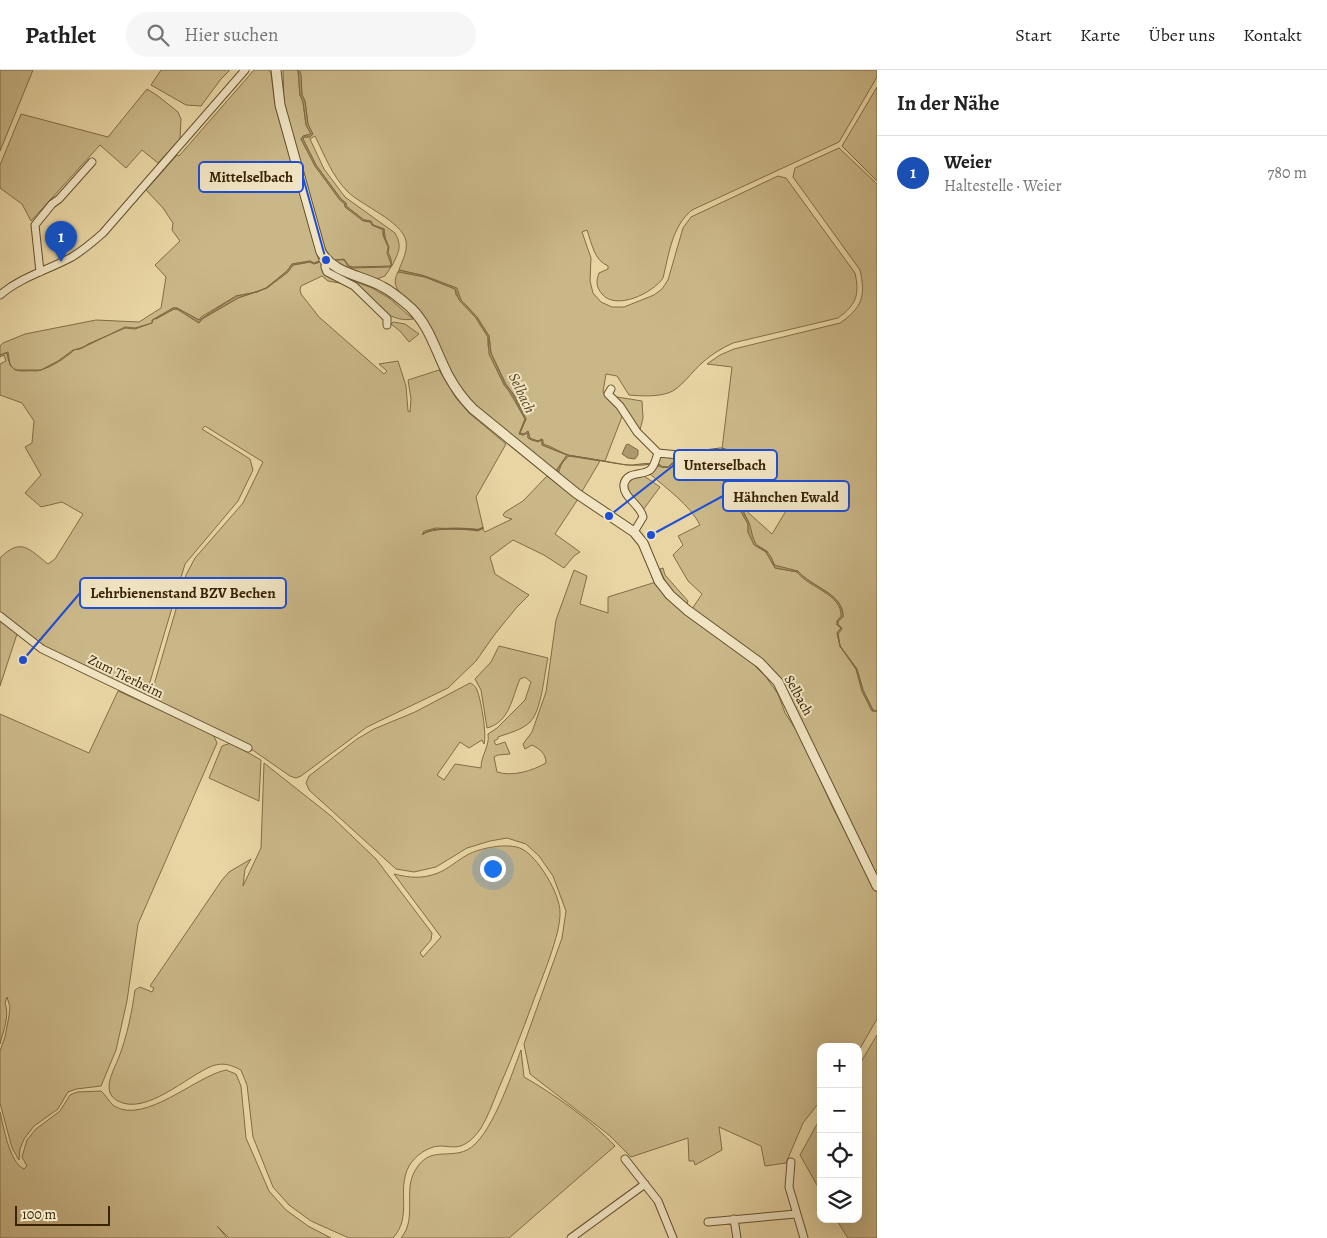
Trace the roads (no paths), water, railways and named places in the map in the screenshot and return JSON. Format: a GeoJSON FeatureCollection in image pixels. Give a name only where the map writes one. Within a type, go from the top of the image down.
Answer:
{"type":"FeatureCollection","features":[{"type":"Feature","properties":{"kind":"street"},"geometry":{"type":"LineString","coordinates":[[0,295],[9,287],[72,256],[88,246],[103,233],[244,70]]}},
{"type":"Feature","properties":{"kind":"street"},"geometry":{"type":"LineString","coordinates":[[276,70],[277,92],[289,142],[321,252],[326,260],[325,267],[327,272],[354,286],[387,318],[387,325]]}},
{"type":"Feature","properties":{"kind":"street"},"geometry":{"type":"LineString","coordinates":[[40,272],[35,225],[92,162]]}},
{"type":"Feature","properties":{"kind":"street","name":"Selbach"},"geometry":{"type":"LineString","coordinates":[[326,260],[333,266],[384,287],[400,299],[423,323],[460,395],[473,409],[576,493],[634,532],[643,544],[659,581],[670,595],[687,610],[760,663],[778,682],[877,886]]}},
{"type":"Feature","properties":{"kind":"street"},"geometry":{"type":"LineString","coordinates":[[611,389],[608,394],[620,406],[637,432],[658,453],[689,456],[721,452],[734,456],[758,478],[781,490],[796,493]]}},
{"type":"Feature","properties":{"kind":"street"},"geometry":{"type":"LineString","coordinates":[[634,532],[643,517],[642,511],[625,491],[624,485],[627,478],[634,474],[648,471],[652,467],[658,453]]}},
{"type":"Feature","properties":{"kind":"street","name":"Zum Tierheim"},"geometry":{"type":"LineString","coordinates":[[0,616],[42,649],[248,748]]}},
{"type":"Feature","properties":{"kind":"street"},"geometry":{"type":"LineString","coordinates":[[626,1158],[658,1201],[673,1238]]}},
{"type":"Feature","properties":{"kind":"street"},"geometry":{"type":"LineString","coordinates":[[792,1162],[789,1187],[804,1238]]}},
{"type":"Feature","properties":{"kind":"street"},"geometry":{"type":"LineString","coordinates":[[571,1238],[645,1184]]}},
{"type":"Feature","properties":{"kind":"street"},"geometry":{"type":"LineString","coordinates":[[708,1222],[796,1214]]}},
{"type":"Feature","properties":{"kind":"street"},"geometry":{"type":"LineString","coordinates":[[734,1219],[737,1238]]}},
{"type":"Feature","properties":{"kind":"waterway"},"geometry":{"type":"LineString","coordinates":[[423,534],[441,529],[478,530],[483,528]]}},
{"type":"Feature","properties":{"kind":"place","name":"Mittelselbach"},"geometry":{"type":"Point","coordinates":[326,260]}},
{"type":"Feature","properties":{"kind":"place","name":"Weier"},"geometry":{"type":"Point","coordinates":[61,262]}},
{"type":"Feature","properties":{"kind":"place","name":"Unterselbach"},"geometry":{"type":"Point","coordinates":[609,516]}},
{"type":"Feature","properties":{"kind":"place","name":"Hähnchen Ewald"},"geometry":{"type":"Point","coordinates":[651,535]}},
{"type":"Feature","properties":{"kind":"place","name":"Lehrbienenstand BZV Bechen"},"geometry":{"type":"Point","coordinates":[23,660]}}]}
